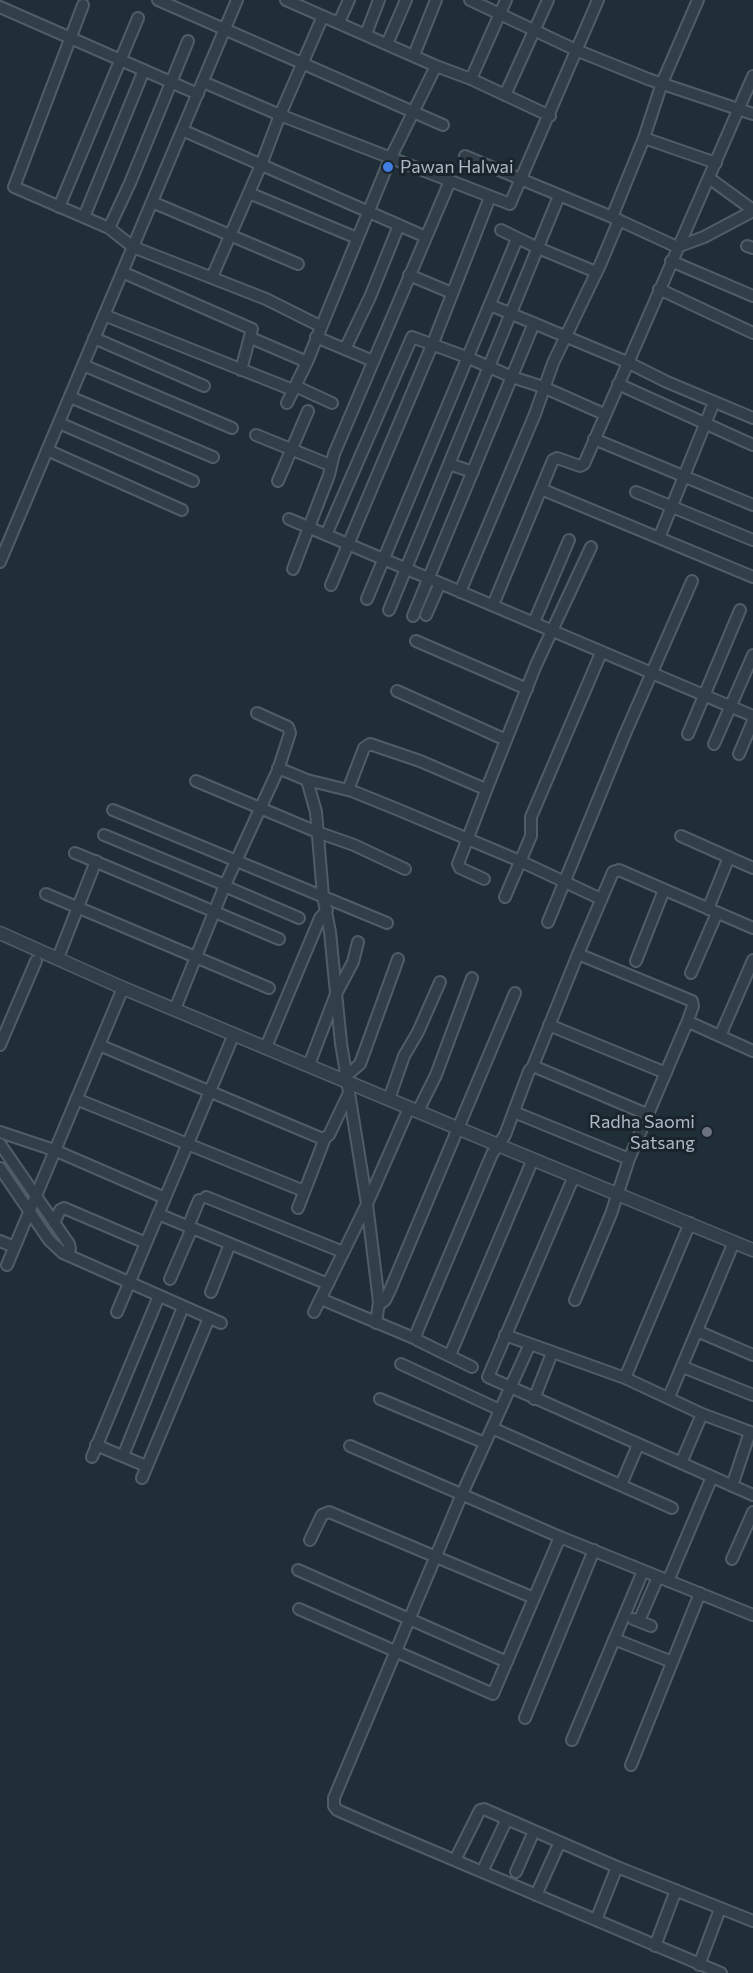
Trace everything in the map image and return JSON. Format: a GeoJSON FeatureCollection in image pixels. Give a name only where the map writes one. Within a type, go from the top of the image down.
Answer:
{"type":"FeatureCollection","features":[{"type":"Feature","properties":{"kind":"street"},"geometry":{"type":"LineString","coordinates":[[158,0],[443,125]]}},
{"type":"Feature","properties":{"kind":"street"},"geometry":{"type":"LineString","coordinates":[[186,0],[191,14]]}},
{"type":"Feature","properties":{"kind":"street"},"geometry":{"type":"LineString","coordinates":[[0,562],[237,0]]}},
{"type":"Feature","properties":{"kind":"street"},"geometry":{"type":"LineString","coordinates":[[286,0],[471,79],[550,116]]}},
{"type":"Feature","properties":{"kind":"street"},"geometry":{"type":"LineString","coordinates":[[339,22],[349,0]]}},
{"type":"Feature","properties":{"kind":"street"},"geometry":{"type":"LineString","coordinates":[[366,34],[379,0]]}},
{"type":"Feature","properties":{"kind":"street"},"geometry":{"type":"LineString","coordinates":[[387,44],[406,0]]}},
{"type":"Feature","properties":{"kind":"street"},"geometry":{"type":"LineString","coordinates":[[414,56],[436,0]]}},
{"type":"Feature","properties":{"kind":"street"},"geometry":{"type":"LineString","coordinates":[[470,0],[500,12],[576,50],[753,114]]}},
{"type":"Feature","properties":{"kind":"street"},"geometry":{"type":"LineString","coordinates":[[471,79],[506,0]]}},
{"type":"Feature","properties":{"kind":"street"},"geometry":{"type":"LineString","coordinates":[[505,95],[548,0]]}},
{"type":"Feature","properties":{"kind":"street"},"geometry":{"type":"LineString","coordinates":[[203,82],[280,115],[509,205],[550,116],[598,0]]}},
{"type":"Feature","properties":{"kind":"street"},"geometry":{"type":"LineString","coordinates":[[460,592],[535,414],[543,387],[596,272],[662,83],[698,0]]}},
{"type":"Feature","properties":{"kind":"street"},"geometry":{"type":"LineString","coordinates":[[83,5],[14,187],[109,228],[133,247],[266,299],[345,350],[374,361]]}},
{"type":"Feature","properties":{"kind":"street"},"geometry":{"type":"LineString","coordinates":[[0,7],[198,94]]}},
{"type":"Feature","properties":{"kind":"street"},"geometry":{"type":"LineString","coordinates":[[212,277],[323,16]]}},
{"type":"Feature","properties":{"kind":"street"},"geometry":{"type":"LineString","coordinates":[[59,207],[138,18]]}},
{"type":"Feature","properties":{"kind":"street"},"geometry":{"type":"LineString","coordinates":[[109,228],[130,183],[188,40]]}},
{"type":"Feature","properties":{"kind":"street"},"geometry":{"type":"LineString","coordinates":[[287,403],[307,362],[367,210],[436,66]]}},
{"type":"Feature","properties":{"kind":"street"},"geometry":{"type":"LineString","coordinates":[[84,217],[144,70]]}},
{"type":"Feature","properties":{"kind":"street"},"geometry":{"type":"LineString","coordinates":[[493,605],[555,458],[582,466],[753,76]]}},
{"type":"Feature","properties":{"kind":"street"},"geometry":{"type":"LineString","coordinates":[[182,130],[426,237]]}},
{"type":"Feature","properties":{"kind":"street"},"geometry":{"type":"LineString","coordinates":[[644,138],[716,163]]}},
{"type":"Feature","properties":{"kind":"street"},"geometry":{"type":"LineString","coordinates":[[465,156],[677,247],[704,237],[753,210],[709,178]]}},
{"type":"Feature","properties":{"kind":"street"},"geometry":{"type":"LineString","coordinates":[[293,568],[329,475],[330,465],[450,181]]}},
{"type":"Feature","properties":{"kind":"street"},"geometry":{"type":"LineString","coordinates":[[249,192],[357,238]]}},
{"type":"Feature","properties":{"kind":"street"},"geometry":{"type":"LineString","coordinates":[[389,610],[559,196]]}},
{"type":"Feature","properties":{"kind":"street"},"geometry":{"type":"LineString","coordinates":[[331,585],[433,343],[490,197]]}},
{"type":"Feature","properties":{"kind":"street"},"geometry":{"type":"LineString","coordinates":[[152,202],[298,264]]}},
{"type":"Feature","properties":{"kind":"street"},"geometry":{"type":"LineString","coordinates":[[345,350],[370,297],[399,225]]}},
{"type":"Feature","properties":{"kind":"street"},"geometry":{"type":"LineString","coordinates":[[501,230],[596,272]]}},
{"type":"Feature","properties":{"kind":"street"},"geometry":{"type":"LineString","coordinates":[[367,599],[517,239]]}},
{"type":"Feature","properties":{"kind":"street"},"geometry":{"type":"LineString","coordinates":[[671,261],[753,296]]}},
{"type":"Feature","properties":{"kind":"street"},"geometry":{"type":"LineString","coordinates":[[123,272],[249,327],[253,331],[241,370]]}},
{"type":"Feature","properties":{"kind":"street"},"geometry":{"type":"LineString","coordinates":[[409,275],[452,292]]}},
{"type":"Feature","properties":{"kind":"street"},"geometry":{"type":"LineString","coordinates":[[659,289],[753,333]]}},
{"type":"Feature","properties":{"kind":"street"},"geometry":{"type":"LineString","coordinates":[[490,305],[753,418]]}},
{"type":"Feature","properties":{"kind":"street"},"geometry":{"type":"LineString","coordinates":[[104,315],[332,404]]}},
{"type":"Feature","properties":{"kind":"street"},"geometry":{"type":"LineString","coordinates":[[413,616],[534,323]]}},
{"type":"Feature","properties":{"kind":"street"},"geometry":{"type":"LineString","coordinates":[[326,535],[413,337],[543,387],[604,414]]}},
{"type":"Feature","properties":{"kind":"street"},"geometry":{"type":"LineString","coordinates":[[94,338],[204,386]]}},
{"type":"Feature","properties":{"kind":"street"},"geometry":{"type":"LineString","coordinates":[[251,338],[307,362]]}},
{"type":"Feature","properties":{"kind":"street"},"geometry":{"type":"LineString","coordinates":[[83,365],[232,428]]}},
{"type":"Feature","properties":{"kind":"street"},"geometry":{"type":"LineString","coordinates":[[618,384],[753,446]]}},
{"type":"Feature","properties":{"kind":"street"},"geometry":{"type":"LineString","coordinates":[[70,397],[213,457]]}},
{"type":"Feature","properties":{"kind":"street"},"geometry":{"type":"LineString","coordinates":[[659,538],[714,402]]}},
{"type":"Feature","properties":{"kind":"street"},"geometry":{"type":"LineString","coordinates":[[278,481],[308,411]]}},
{"type":"Feature","properties":{"kind":"street"},"geometry":{"type":"LineString","coordinates":[[59,423],[193,481]]}},
{"type":"Feature","properties":{"kind":"street"},"geometry":{"type":"LineString","coordinates":[[256,435],[330,465]]}},
{"type":"Feature","properties":{"kind":"street"},"geometry":{"type":"LineString","coordinates":[[594,439],[753,505]]}},
{"type":"Feature","properties":{"kind":"street"},"geometry":{"type":"LineString","coordinates":[[47,450],[182,510]]}},
{"type":"Feature","properties":{"kind":"street"},"geometry":{"type":"LineString","coordinates":[[449,464],[472,472]]}},
{"type":"Feature","properties":{"kind":"street"},"geometry":{"type":"LineString","coordinates":[[541,489],[753,576]]}},
{"type":"Feature","properties":{"kind":"street"},"geometry":{"type":"LineString","coordinates":[[636,492],[753,540]]}},
{"type":"Feature","properties":{"kind":"street"},"geometry":{"type":"LineString","coordinates":[[289,519],[753,716]]}},
{"type":"Feature","properties":{"kind":"street"},"geometry":{"type":"LineString","coordinates":[[534,622],[569,540]]}},
{"type":"Feature","properties":{"kind":"street"},"geometry":{"type":"LineString","coordinates":[[484,879],[458,867],[536,665],[591,547]]}},
{"type":"Feature","properties":{"kind":"street"},"geometry":{"type":"LineString","coordinates":[[548,922],[621,743],[692,580]]}},
{"type":"Feature","properties":{"kind":"street"},"geometry":{"type":"LineString","coordinates":[[426,615],[440,583]]}},
{"type":"Feature","properties":{"kind":"street"},"geometry":{"type":"LineString","coordinates":[[687,734],[740,610]]}},
{"type":"Feature","properties":{"kind":"street"},"geometry":{"type":"LineString","coordinates":[[416,641],[527,689]]}},
{"type":"Feature","properties":{"kind":"street"},"geometry":{"type":"LineString","coordinates":[[506,897],[531,836],[531,817],[601,653]]}},
{"type":"Feature","properties":{"kind":"street"},"geometry":{"type":"LineString","coordinates":[[714,744],[753,655]]}},
{"type":"Feature","properties":{"kind":"street"},"geometry":{"type":"LineString","coordinates":[[397,691],[481,731],[506,740]]}},
{"type":"Feature","properties":{"kind":"street"},"geometry":{"type":"LineString","coordinates":[[175,1009],[225,885],[278,768],[290,728],[257,713]]}},
{"type":"Feature","properties":{"kind":"street"},"geometry":{"type":"LineString","coordinates":[[739,754],[753,721]]}},
{"type":"Feature","properties":{"kind":"street"},"geometry":{"type":"LineString","coordinates":[[348,790],[364,748],[370,744],[420,761],[483,789],[487,788]]}},
{"type":"Feature","properties":{"kind":"street"},"geometry":{"type":"LineString","coordinates":[[278,768],[307,780],[348,790],[520,861],[601,899]]}},
{"type":"Feature","properties":{"kind":"street"},"geometry":{"type":"LineString","coordinates":[[307,780],[316,812],[323,896],[327,910],[348,1083],[367,1204],[379,1305],[376,1323]]}},
{"type":"Feature","properties":{"kind":"street"},"geometry":{"type":"LineString","coordinates":[[196,781],[317,832],[354,844],[405,869]]}},
{"type":"Feature","properties":{"kind":"street"},"geometry":{"type":"LineString","coordinates":[[113,810],[387,922]]}},
{"type":"Feature","properties":{"kind":"street"},"geometry":{"type":"LineString","coordinates":[[104,835],[299,918]]}},
{"type":"Feature","properties":{"kind":"street"},"geometry":{"type":"LineString","coordinates":[[681,836],[753,868]]}},
{"type":"Feature","properties":{"kind":"street"},"geometry":{"type":"LineString","coordinates":[[75,853],[279,939]]}},
{"type":"Feature","properties":{"kind":"street"},"geometry":{"type":"LineString","coordinates":[[690,973],[729,857]]}},
{"type":"Feature","properties":{"kind":"street"},"geometry":{"type":"LineString","coordinates":[[58,958],[96,861]]}},
{"type":"Feature","properties":{"kind":"street"},"geometry":{"type":"LineString","coordinates":[[416,1339],[416,1334],[492,1154],[505,1135],[529,1071],[615,870],[753,928]]}},
{"type":"Feature","properties":{"kind":"street"},"geometry":{"type":"LineString","coordinates":[[636,961],[664,890]]}},
{"type":"Feature","properties":{"kind":"street"},"geometry":{"type":"LineString","coordinates":[[46,894],[268,988]]}},
{"type":"Feature","properties":{"kind":"street"},"geometry":{"type":"LineString","coordinates":[[266,1047],[320,918],[327,910]]}},
{"type":"Feature","properties":{"kind":"street"},"geometry":{"type":"LineString","coordinates":[[0,933],[123,988],[348,1083],[753,1250]]}},
{"type":"Feature","properties":{"kind":"street"},"geometry":{"type":"LineString","coordinates":[[309,1065],[336,994],[353,962],[358,942]]}},
{"type":"Feature","properties":{"kind":"street"},"geometry":{"type":"LineString","coordinates":[[575,1300],[617,1194],[628,1159],[649,1115],[693,1006],[692,1001],[578,954]]}},
{"type":"Feature","properties":{"kind":"street"},"geometry":{"type":"LineString","coordinates":[[298,1208],[348,1083],[360,1064],[398,959]]}},
{"type":"Feature","properties":{"kind":"street"},"geometry":{"type":"LineString","coordinates":[[720,1036],[753,960]]}},
{"type":"Feature","properties":{"kind":"street"},"geometry":{"type":"LineString","coordinates":[[0,1045],[36,962]]}},
{"type":"Feature","properties":{"kind":"street"},"geometry":{"type":"LineString","coordinates":[[314,1312],[414,1109],[436,1075],[472,978]]}},
{"type":"Feature","properties":{"kind":"street"},"geometry":{"type":"LineString","coordinates":[[389,1099],[404,1056],[418,1032],[440,982]]}},
{"type":"Feature","properties":{"kind":"street"},"geometry":{"type":"LineString","coordinates":[[7,1265],[123,988]]}},
{"type":"Feature","properties":{"kind":"street"},"geometry":{"type":"LineString","coordinates":[[379,1305],[385,1300],[390,1290],[515,993]]}},
{"type":"Feature","properties":{"kind":"street"},"geometry":{"type":"LineString","coordinates":[[687,1023],[753,1051]]}},
{"type":"Feature","properties":{"kind":"street"},"geometry":{"type":"LineString","coordinates":[[549,1024],[666,1073]]}},
{"type":"Feature","properties":{"kind":"street"},"geometry":{"type":"LineString","coordinates":[[117,1312],[234,1034]]}},
{"type":"Feature","properties":{"kind":"street"},"geometry":{"type":"LineString","coordinates":[[99,1045],[320,1138],[325,1138]]}},
{"type":"Feature","properties":{"kind":"street"},"geometry":{"type":"LineString","coordinates":[[533,1066],[649,1115]]}},
{"type":"Feature","properties":{"kind":"street"},"geometry":{"type":"LineString","coordinates":[[76,1099],[304,1191]]}},
{"type":"Feature","properties":{"kind":"street"},"geometry":{"type":"LineString","coordinates":[[514,1112],[628,1159]]}},
{"type":"Feature","properties":{"kind":"street"},"geometry":{"type":"LineString","coordinates":[[0,1132],[54,1150],[165,1198]]}},
{"type":"Feature","properties":{"kind":"street"},"geometry":{"type":"LineString","coordinates":[[0,1144],[69,1244],[68,1255]]}},
{"type":"Feature","properties":{"kind":"street"},"geometry":{"type":"LineString","coordinates":[[450,1355],[533,1159]]}},
{"type":"Feature","properties":{"kind":"street"},"geometry":{"type":"LineString","coordinates":[[0,1168],[49,1240],[57,1248],[129,1283],[221,1323]]}},
{"type":"Feature","properties":{"kind":"street"},"geometry":{"type":"LineString","coordinates":[[574,1176],[488,1377],[753,1495]]}},
{"type":"Feature","properties":{"kind":"street"},"geometry":{"type":"LineString","coordinates":[[0,1185],[17,1192]]}},
{"type":"Feature","properties":{"kind":"street"},"geometry":{"type":"LineString","coordinates":[[170,1279],[202,1199],[343,1252]]}},
{"type":"Feature","properties":{"kind":"street"},"geometry":{"type":"LineString","coordinates":[[54,1223],[60,1210],[64,1208],[146,1244]]}},
{"type":"Feature","properties":{"kind":"street"},"geometry":{"type":"LineString","coordinates":[[158,1214],[328,1284]]}},
{"type":"Feature","properties":{"kind":"street"},"geometry":{"type":"LineString","coordinates":[[625,1378],[690,1223]]}},
{"type":"Feature","properties":{"kind":"street"},"geometry":{"type":"LineString","coordinates":[[0,1241],[14,1247]]}},
{"type":"Feature","properties":{"kind":"street"},"geometry":{"type":"LineString","coordinates":[[669,1397],[734,1242]]}},
{"type":"Feature","properties":{"kind":"street"},"geometry":{"type":"LineString","coordinates":[[211,1292],[230,1244]]}},
{"type":"Feature","properties":{"kind":"street"},"geometry":{"type":"LineString","coordinates":[[92,1457],[159,1296]]}},
{"type":"Feature","properties":{"kind":"street"},"geometry":{"type":"LineString","coordinates":[[321,1299],[416,1339],[472,1367]]}},
{"type":"Feature","properties":{"kind":"street"},"geometry":{"type":"LineString","coordinates":[[123,1456],[183,1307]]}},
{"type":"Feature","properties":{"kind":"street"},"geometry":{"type":"LineString","coordinates":[[141,1478],[209,1318]]}},
{"type":"Feature","properties":{"kind":"street"},"geometry":{"type":"LineString","coordinates":[[697,1331],[753,1355]]}},
{"type":"Feature","properties":{"kind":"street"},"geometry":{"type":"LineString","coordinates":[[505,1335],[625,1378],[702,1414],[751,1433],[732,1486]]}},
{"type":"Feature","properties":{"kind":"street"},"geometry":{"type":"LineString","coordinates":[[530,1344],[462,1494],[334,1798],[334,1806],[349,1816],[721,1973]]}},
{"type":"Feature","properties":{"kind":"street"},"geometry":{"type":"LineString","coordinates":[[534,1399],[552,1353]]}},
{"type":"Feature","properties":{"kind":"street"},"geometry":{"type":"LineString","coordinates":[[401,1364],[500,1410]]}},
{"type":"Feature","properties":{"kind":"street"},"geometry":{"type":"LineString","coordinates":[[683,1367],[753,1395]]}},
{"type":"Feature","properties":{"kind":"street"},"geometry":{"type":"LineString","coordinates":[[380,1399],[485,1443]]}},
{"type":"Feature","properties":{"kind":"street"},"geometry":{"type":"LineString","coordinates":[[681,1463],[702,1414]]}},
{"type":"Feature","properties":{"kind":"street"},"geometry":{"type":"LineString","coordinates":[[492,1428],[672,1508]]}},
{"type":"Feature","properties":{"kind":"street"},"geometry":{"type":"LineString","coordinates":[[96,1444],[146,1466]]}},
{"type":"Feature","properties":{"kind":"street"},"geometry":{"type":"LineString","coordinates":[[621,1485],[638,1445]]}},
{"type":"Feature","properties":{"kind":"street"},"geometry":{"type":"LineString","coordinates":[[350,1446],[560,1537],[753,1615]]}},
{"type":"Feature","properties":{"kind":"street"},"geometry":{"type":"LineString","coordinates":[[639,1621],[663,1579],[712,1477]]}},
{"type":"Feature","properties":{"kind":"street"},"geometry":{"type":"LineString","coordinates":[[310,1540],[322,1515],[329,1512],[534,1598]]}},
{"type":"Feature","properties":{"kind":"street"},"geometry":{"type":"LineString","coordinates":[[732,1559],[753,1512]]}},
{"type":"Feature","properties":{"kind":"street"},"geometry":{"type":"LineString","coordinates":[[299,1609],[493,1694],[560,1537]]}},
{"type":"Feature","properties":{"kind":"street"},"geometry":{"type":"LineString","coordinates":[[525,1718],[594,1550]]}},
{"type":"Feature","properties":{"kind":"street"},"geometry":{"type":"LineString","coordinates":[[298,1570],[507,1662]]}},
{"type":"Feature","properties":{"kind":"street"},"geometry":{"type":"LineString","coordinates":[[572,1740],[642,1571]]}},
{"type":"Feature","properties":{"kind":"street"},"geometry":{"type":"LineString","coordinates":[[631,1765],[700,1593]]}},
{"type":"Feature","properties":{"kind":"street"},"geometry":{"type":"LineString","coordinates":[[624,1615],[651,1626]]}},
{"type":"Feature","properties":{"kind":"street"},"geometry":{"type":"LineString","coordinates":[[614,1639],[672,1662]]}},
{"type":"Feature","properties":{"kind":"street"},"geometry":{"type":"LineString","coordinates":[[455,1860],[481,1810],[753,1921]]}},
{"type":"Feature","properties":{"kind":"street"},"geometry":{"type":"LineString","coordinates":[[482,1872],[507,1819]]}},
{"type":"Feature","properties":{"kind":"street"},"geometry":{"type":"LineString","coordinates":[[516,1872],[534,1831]]}},
{"type":"Feature","properties":{"kind":"street"},"geometry":{"type":"LineString","coordinates":[[536,1895],[560,1842]]}},
{"type":"Feature","properties":{"kind":"street"},"geometry":{"type":"LineString","coordinates":[[597,1920],[617,1866]]}},
{"type":"Feature","properties":{"kind":"street"},"geometry":{"type":"LineString","coordinates":[[655,1946],[676,1890]]}},
{"type":"Feature","properties":{"kind":"street"},"geometry":{"type":"LineString","coordinates":[[699,1965],[720,1909]]}},
{"type":"Feature","properties":{"kind":"place","name":"Pawan Halwai"},"geometry":{"type":"Point","coordinates":[388,167]}},
{"type":"Feature","properties":{"kind":"place","name":"Radha Saomi Satsang"},"geometry":{"type":"Point","coordinates":[707,1132]}}]}
